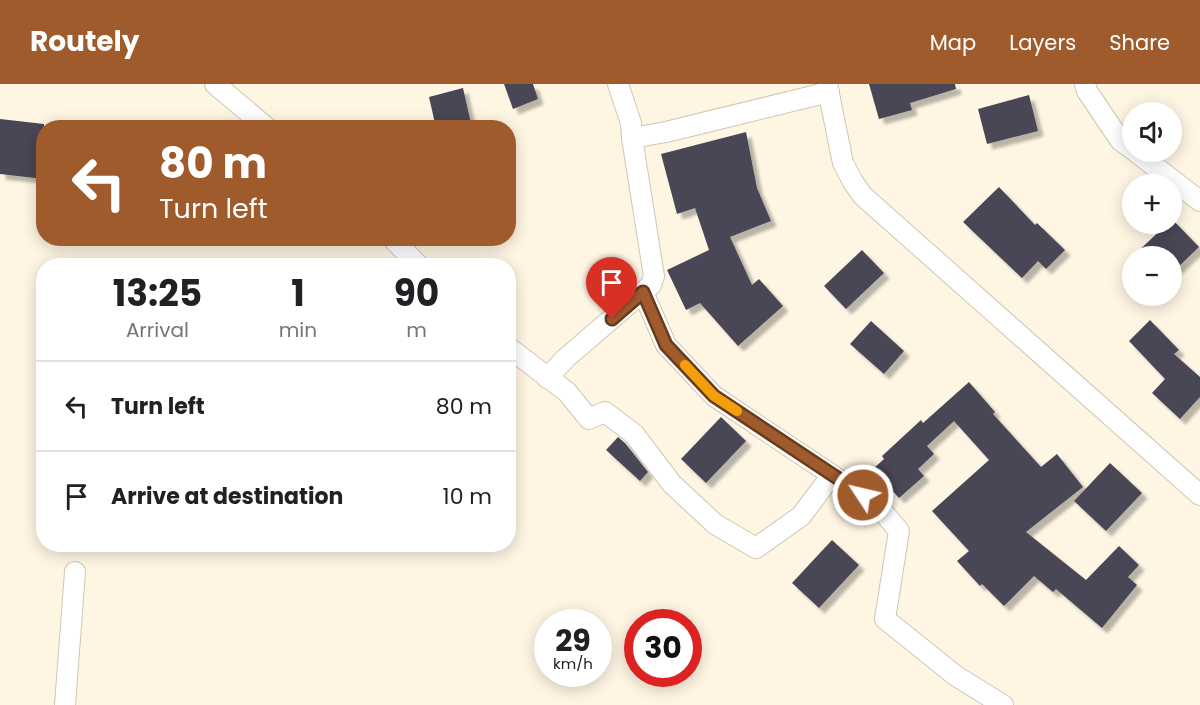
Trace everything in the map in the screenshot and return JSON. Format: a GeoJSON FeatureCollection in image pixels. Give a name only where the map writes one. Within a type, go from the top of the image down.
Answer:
{"type":"FeatureCollection","features":[{"type":"Feature","properties":{"kind":"street"},"geometry":{"type":"LineString","coordinates":[[215,84],[258,120]]}},
{"type":"Feature","properties":{"kind":"street"},"geometry":{"type":"LineString","coordinates":[[547,378],[566,358],[651,285],[654,276],[631,123],[618,84]]}},
{"type":"Feature","properties":{"kind":"street"},"geometry":{"type":"LineString","coordinates":[[1085,84],[1087,91],[1122,141]]}},
{"type":"Feature","properties":{"kind":"street"},"geometry":{"type":"LineString","coordinates":[[632,138],[666,132],[828,88],[843,163],[863,196],[1200,495]]}},
{"type":"Feature","properties":{"kind":"street"},"geometry":{"type":"LineString","coordinates":[[1150,162],[1200,201]]}},
{"type":"Feature","properties":{"kind":"street"},"geometry":{"type":"LineString","coordinates":[[400,246],[411,258]]}},
{"type":"Feature","properties":{"kind":"street"},"geometry":{"type":"LineString","coordinates":[[643,292],[666,345],[714,396],[878,506],[899,531],[885,619],[956,676],[1003,705]]}},
{"type":"Feature","properties":{"kind":"street"},"geometry":{"type":"LineString","coordinates":[[516,353],[567,392],[589,419],[605,412],[633,434],[672,484],[706,516],[715,524],[756,548],[801,516],[832,475]]}},
{"type":"Feature","properties":{"kind":"street"},"geometry":{"type":"LineString","coordinates":[[65,705],[75,572]]}},
{"type":"Feature","properties":{"kind":"building"},"geometry":{"type":"Polygon","coordinates":[[[504,84],[533,84],[538,99],[513,109],[504,84]]]}},
{"type":"Feature","properties":{"kind":"building"},"geometry":{"type":"Polygon","coordinates":[[[869,84],[955,84],[956,89],[910,103],[912,110],[879,119],[869,84]]]}},
{"type":"Feature","properties":{"kind":"building"},"geometry":{"type":"Polygon","coordinates":[[[463,88],[470,120],[434,120],[429,97],[463,88]]]}},
{"type":"Feature","properties":{"kind":"building"},"geometry":{"type":"Polygon","coordinates":[[[1029,95],[1038,131],[987,144],[978,109],[1029,95]]]}},
{"type":"Feature","properties":{"kind":"building"},"geometry":{"type":"Polygon","coordinates":[[[0,119],[36,123],[36,178],[0,174],[0,119]]]}},
{"type":"Feature","properties":{"kind":"building"},"geometry":{"type":"Polygon","coordinates":[[[746,132],[757,188],[771,221],[730,237],[752,285],[759,279],[783,306],[738,346],[700,303],[686,310],[667,270],[709,250],[695,208],[677,214],[661,154],[746,132]]]}},
{"type":"Feature","properties":{"kind":"building"},"geometry":{"type":"Polygon","coordinates":[[[999,187],[1035,225],[1037,223],[1065,250],[1046,269],[1038,261],[1022,278],[963,222],[999,187]]]}},
{"type":"Feature","properties":{"kind":"building"},"geometry":{"type":"Polygon","coordinates":[[[1182,229],[1199,247],[1182,263],[1182,246],[1144,246],[1156,234],[1182,234],[1182,229]]]}},
{"type":"Feature","properties":{"kind":"building"},"geometry":{"type":"Polygon","coordinates":[[[862,250],[884,273],[846,309],[824,286],[862,250]]]}},
{"type":"Feature","properties":{"kind":"building"},"geometry":{"type":"Polygon","coordinates":[[[1150,320],[1179,350],[1174,354],[1200,377],[1200,397],[1180,419],[1152,393],[1165,379],[1129,341],[1150,320]]]}},
{"type":"Feature","properties":{"kind":"building"},"geometry":{"type":"Polygon","coordinates":[[[871,321],[904,351],[884,374],[850,344],[871,321]]]}},
{"type":"Feature","properties":{"kind":"building"},"geometry":{"type":"Polygon","coordinates":[[[969,382],[995,412],[993,414],[1041,467],[1057,454],[1083,487],[1026,532],[1086,580],[1119,546],[1139,565],[1128,577],[1137,585],[1102,628],[1056,589],[1053,592],[1034,576],[1004,606],[982,584],[980,586],[957,561],[969,551],[932,511],[989,460],[954,421],[927,446],[934,454],[918,469],[924,476],[899,498],[873,469],[884,459],[882,456],[921,420],[923,423],[969,382]]]}},
{"type":"Feature","properties":{"kind":"building"},"geometry":{"type":"Polygon","coordinates":[[[721,417],[746,441],[706,483],[681,459],[721,417]]]}},
{"type":"Feature","properties":{"kind":"building"},"geometry":{"type":"Polygon","coordinates":[[[618,437],[648,472],[640,481],[606,450],[618,437]]]}},
{"type":"Feature","properties":{"kind":"building"},"geometry":{"type":"Polygon","coordinates":[[[1110,463],[1142,493],[1106,531],[1074,501],[1110,463]]]}},
{"type":"Feature","properties":{"kind":"building"},"geometry":{"type":"Polygon","coordinates":[[[832,540],[859,565],[819,608],[792,583],[832,540]]]}},
{"type":"Feature","properties":{"kind":"slow traffic"},"geometry":{"type":"LineString","coordinates":[[685,365],[714,396],[737,411]]}},
{"type":"Feature","properties":{"kind":"route"},"geometry":{"type":"LineString","coordinates":[[612,319],[643,292],[666,345],[714,396],[863,495]]}}]}
